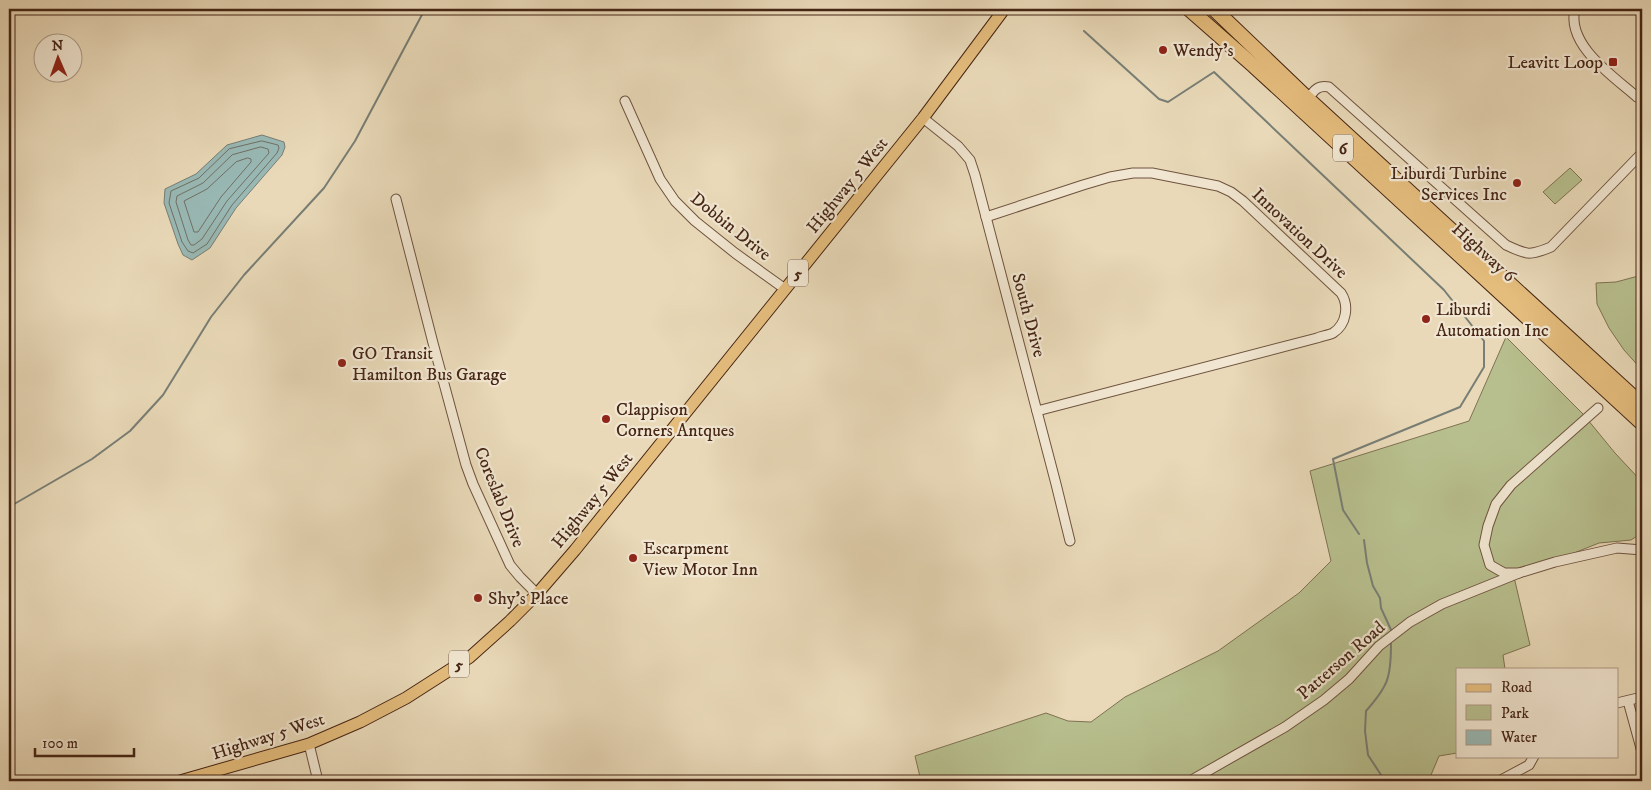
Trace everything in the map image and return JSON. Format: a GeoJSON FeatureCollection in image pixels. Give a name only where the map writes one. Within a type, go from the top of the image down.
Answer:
{"type":"FeatureCollection","features":[{"type":"Feature","properties":{"kind":"highway","name":"Highway 6"},"geometry":{"type":"LineString","coordinates":[[1189,9],[1292,92],[1308,98],[1403,195],[1642,405]]}},
{"type":"Feature","properties":{"kind":"highway","name":"Highway 6"},"geometry":{"type":"LineString","coordinates":[[1214,9],[1292,92],[1403,195],[1642,424]]}},
{"type":"Feature","properties":{"kind":"main road","name":"Highway 5 West"},"geometry":{"type":"LineString","coordinates":[[180,781],[309,744],[360,722],[406,698],[470,657],[510,620],[537,594],[580,544],[923,118],[1005,10]]}},
{"type":"Feature","properties":{"kind":"street"},"geometry":{"type":"LineString","coordinates":[[1575,9],[1576,34],[1586,51],[1637,97],[1642,99]]}},
{"type":"Feature","properties":{"kind":"street"},"geometry":{"type":"LineString","coordinates":[[1308,98],[1319,86],[1329,87],[1506,245],[1520,252],[1535,254],[1551,247],[1642,153]]}},
{"type":"Feature","properties":{"kind":"street","name":"Dobbin Drive"},"geometry":{"type":"LineString","coordinates":[[626,101],[660,179],[675,201],[702,227],[785,289]]}},
{"type":"Feature","properties":{"kind":"street","name":"South Drive"},"geometry":{"type":"LineString","coordinates":[[923,118],[958,146],[970,160],[1070,541]]}},
{"type":"Feature","properties":{"kind":"street","name":"Innovation Drive"},"geometry":{"type":"LineString","coordinates":[[986,217],[1105,179],[1133,172],[1152,173],[1218,186],[1231,192],[1243,201],[1338,290],[1344,298],[1345,314],[1343,321],[1334,332],[1318,338],[1037,411]]}},
{"type":"Feature","properties":{"kind":"street","name":"Coreslab Drive"},"geometry":{"type":"LineString","coordinates":[[396,199],[466,465],[510,565],[537,594]]}},
{"type":"Feature","properties":{"kind":"street"},"geometry":{"type":"LineString","coordinates":[[1519,573],[1504,573],[1490,565],[1484,545],[1496,504],[1511,485],[1598,408]]}},
{"type":"Feature","properties":{"kind":"street","name":"Patterson Road"},"geometry":{"type":"LineString","coordinates":[[1190,781],[1285,727],[1324,700],[1349,679],[1379,646],[1410,622],[1442,604],[1519,573],[1555,562],[1617,548],[1642,550]]}},
{"type":"Feature","properties":{"kind":"street"},"geometry":{"type":"LineString","coordinates":[[1618,703],[1642,697]]}},
{"type":"Feature","properties":{"kind":"street"},"geometry":{"type":"LineString","coordinates":[[1628,701],[1642,752]]}},
{"type":"Feature","properties":{"kind":"street"},"geometry":{"type":"LineString","coordinates":[[309,744],[318,781]]}},
{"type":"Feature","properties":{"kind":"street"},"geometry":{"type":"LineString","coordinates":[[1499,781],[1529,765],[1533,758]]}},
{"type":"Feature","properties":{"kind":"green space"},"geometry":{"type":"Polygon","coordinates":[[[1570,168],[1582,180],[1555,204],[1543,192],[1570,168]]]}},
{"type":"Feature","properties":{"kind":"green space"},"geometry":{"type":"Polygon","coordinates":[[[1642,275],[1642,370],[1624,350],[1609,328],[1597,304],[1596,283],[1616,282],[1642,275]]]}},
{"type":"Feature","properties":{"kind":"green space"},"geometry":{"type":"Polygon","coordinates":[[[1506,337],[1583,414],[1642,482],[1642,533],[1631,540],[1599,543],[1514,577],[1530,645],[1503,655],[1505,668],[1456,668],[1456,753],[1439,756],[1430,781],[921,781],[915,756],[1046,713],[1068,721],[1091,722],[1125,697],[1218,651],[1299,593],[1331,561],[1310,471],[1469,421],[1506,337]]]}},
{"type":"Feature","properties":{"kind":"water"},"geometry":{"type":"Polygon","coordinates":[[[262,135],[284,142],[285,147],[282,155],[236,208],[210,248],[192,260],[183,255],[164,203],[165,189],[196,174],[227,145],[262,135]]]}},
{"type":"Feature","properties":{"kind":"waterway"},"geometry":{"type":"LineString","coordinates":[[9,507],[92,459],[130,431],[163,395],[211,317],[244,275],[324,188],[355,141],[425,9]]}},
{"type":"Feature","properties":{"kind":"waterway"},"geometry":{"type":"LineString","coordinates":[[1084,31],[1159,99],[1168,102],[1214,72],[1444,290],[1484,341],[1484,367],[1460,407],[1333,459],[1343,510],[1359,534]]}},
{"type":"Feature","properties":{"kind":"waterway"},"geometry":{"type":"LineString","coordinates":[[1364,540],[1373,586],[1380,598],[1381,608],[1392,632]]}},
{"type":"Feature","properties":{"kind":"waterway"},"geometry":{"type":"LineString","coordinates":[[1385,781],[1368,755],[1365,731],[1366,711],[1384,688],[1387,681],[1391,644]]}},
{"type":"Feature","properties":{"kind":"place","name":"Wendy's"},"geometry":{"type":"Point","coordinates":[1163,50]}},
{"type":"Feature","properties":{"kind":"place","name":"Leavitt Loop"},"geometry":{"type":"Point","coordinates":[1613,62]}},
{"type":"Feature","properties":{"kind":"place","name":"Liburdi Turbine Services Inc"},"geometry":{"type":"Point","coordinates":[1517,183]}},
{"type":"Feature","properties":{"kind":"place","name":"Liburdi Automation Inc"},"geometry":{"type":"Point","coordinates":[1426,319]}},
{"type":"Feature","properties":{"kind":"place","name":"GO Transit Hamilton Bus Garage"},"geometry":{"type":"Point","coordinates":[342,363]}},
{"type":"Feature","properties":{"kind":"place","name":"Clappison Corners Antques"},"geometry":{"type":"Point","coordinates":[606,419]}},
{"type":"Feature","properties":{"kind":"place","name":"Escarpment View Motor Inn"},"geometry":{"type":"Point","coordinates":[633,558]}},
{"type":"Feature","properties":{"kind":"place","name":"Shy's Place"},"geometry":{"type":"Point","coordinates":[478,598]}}]}
